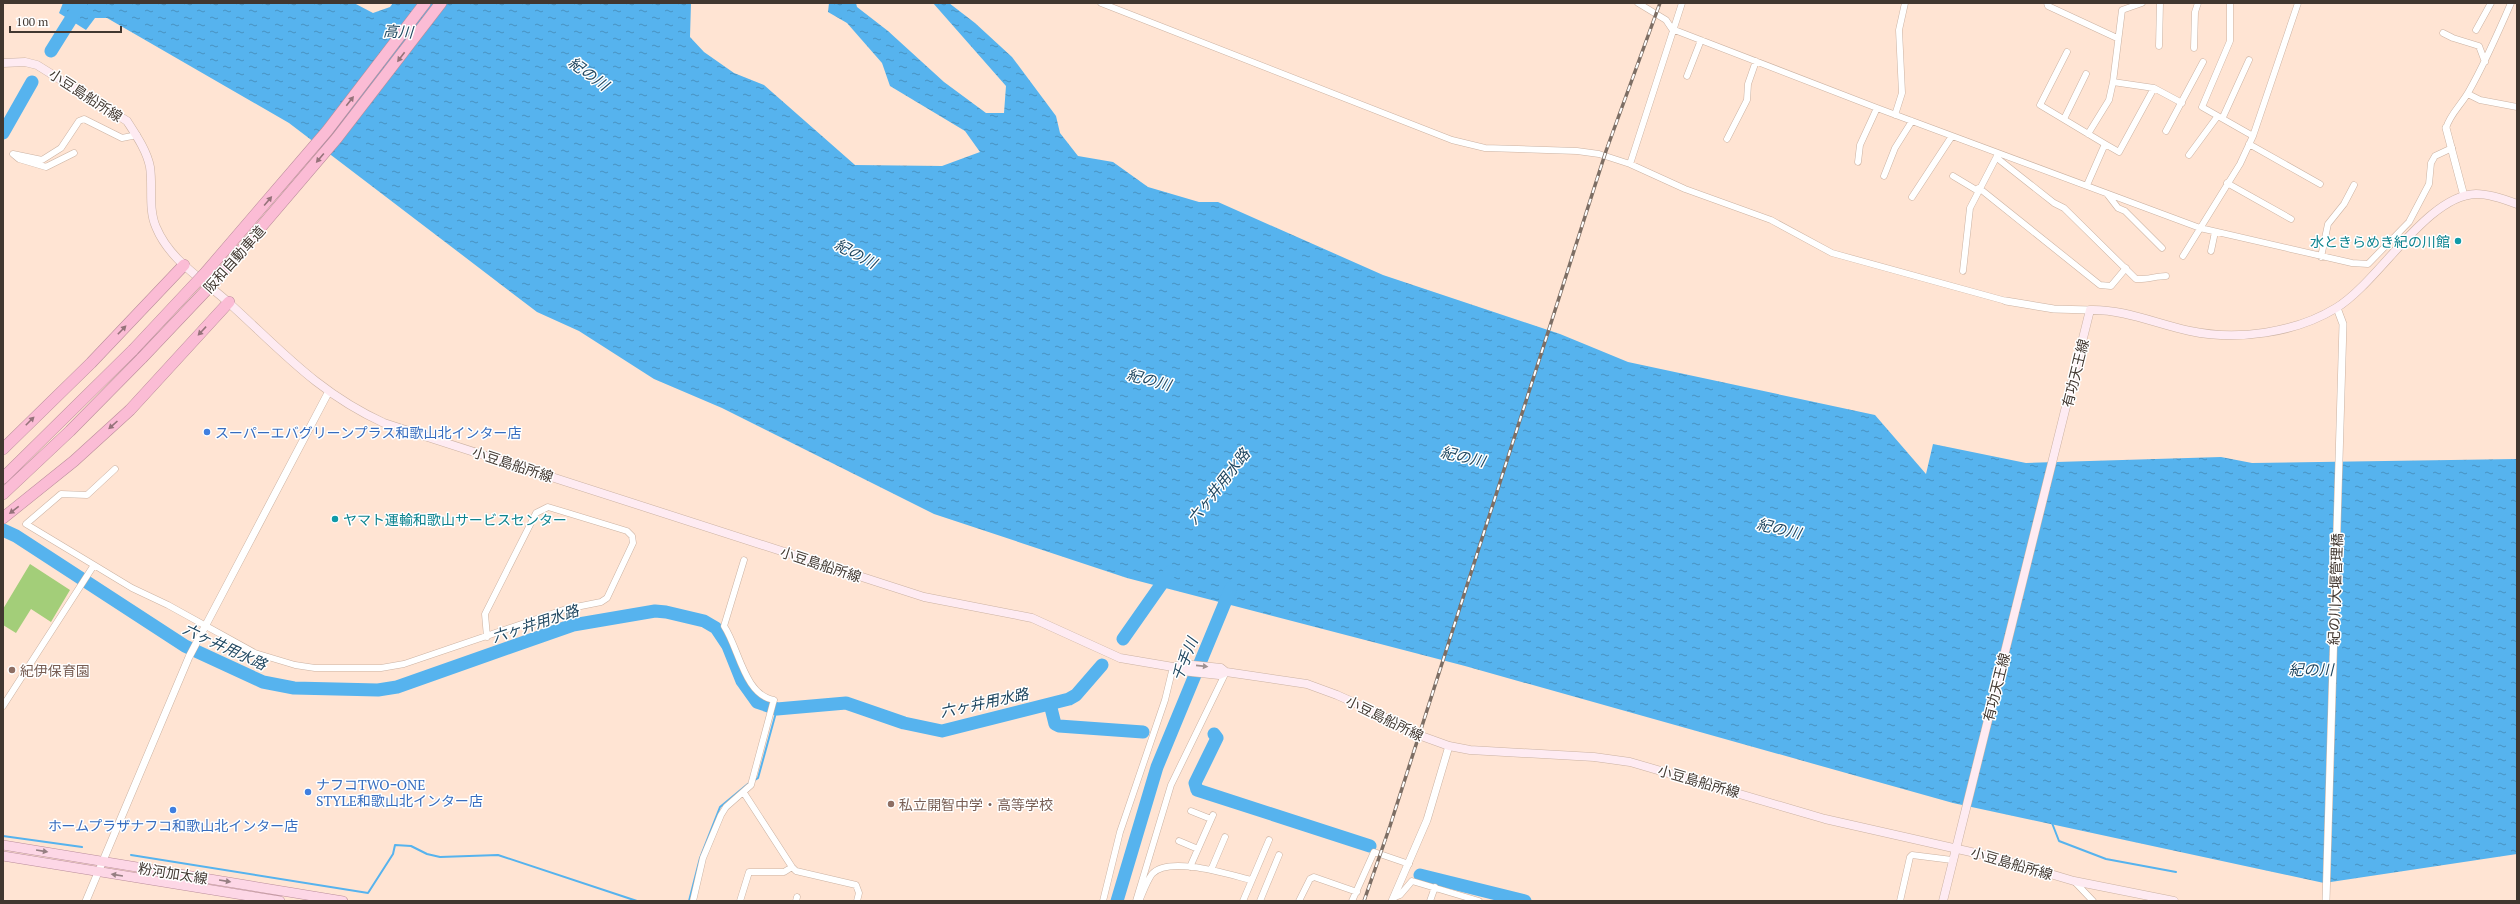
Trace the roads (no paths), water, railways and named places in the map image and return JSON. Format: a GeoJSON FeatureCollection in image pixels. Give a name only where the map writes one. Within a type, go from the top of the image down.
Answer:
{"type":"FeatureCollection","features":[{"type":"Feature","properties":{"kind":"highway","name":"阪和自動車道"},"geometry":{"type":"LineString","coordinates":[[3,478],[58,426],[133,350],[206,272],[331,125],[425,3]]}},
{"type":"Feature","properties":{"kind":"highway","name":"阪和自動車道"},"geometry":{"type":"LineString","coordinates":[[3,494],[70,431],[215,281],[337,138],[441,3]]}},
{"type":"Feature","properties":{"kind":"highway"},"geometry":{"type":"LineString","coordinates":[[3,449],[90,363],[184,265]]}},
{"type":"Feature","properties":{"kind":"highway"},"geometry":{"type":"LineString","coordinates":[[3,518],[74,461],[130,410],[229,302]]}},
{"type":"Feature","properties":{"kind":"main road","name":"小豆島船所線"},"geometry":{"type":"LineString","coordinates":[[3,63],[25,62],[38,65],[127,121],[137,135],[150,166],[156,226],[172,254],[229,302],[280,352],[328,393],[346,405],[384,423],[662,514],[924,597],[1032,618],[1120,658],[1173,667],[1222,672],[1307,684],[1369,709],[1413,733],[1449,746],[1470,750],[1594,757],[1630,762],[1825,820],[1957,846],[2074,881],[2174,901]]}},
{"type":"Feature","properties":{"kind":"main road"},"geometry":{"type":"LineString","coordinates":[[2090,310],[2116,312],[2189,331],[2223,334],[2274,330],[2301,325],[2337,308],[2356,292],[2441,207],[2464,196],[2476,194],[2491,196],[2517,204]]}},
{"type":"Feature","properties":{"kind":"main road","name":"有功天王線"},"geometry":{"type":"LineString","coordinates":[[1943,901],[2090,310]]}},
{"type":"Feature","properties":{"kind":"main road","name":"粉河加太線"},"geometry":{"type":"LineString","coordinates":[[3,845],[343,901]]}},
{"type":"Feature","properties":{"kind":"main road","name":"粉河加太線"},"geometry":{"type":"LineString","coordinates":[[3,856],[280,901]]}},
{"type":"Feature","properties":{"kind":"street"},"geometry":{"type":"LineString","coordinates":[[1101,3],[1452,140],[1485,148],[1577,150],[1599,154],[1630,164],[1685,189],[1771,220],[1832,253],[2006,301],[2054,309],[2090,310]]}},
{"type":"Feature","properties":{"kind":"street"},"geometry":{"type":"LineString","coordinates":[[1638,3],[1666,20],[1672,29],[1998,155],[2087,185],[2108,195],[2200,228],[2321,257],[2368,264],[2409,222],[2429,184],[2431,163],[2435,156],[2452,148]]}},
{"type":"Feature","properties":{"kind":"street"},"geometry":{"type":"LineString","coordinates":[[1630,164],[1672,29],[1682,3]]}},
{"type":"Feature","properties":{"kind":"street"},"geometry":{"type":"LineString","coordinates":[[1895,114],[1902,93],[1899,30],[1905,3]]}},
{"type":"Feature","properties":{"kind":"street"},"geometry":{"type":"LineString","coordinates":[[2047,3],[2048,6],[2117,38]]}},
{"type":"Feature","properties":{"kind":"street"},"geometry":{"type":"LineString","coordinates":[[2088,134],[2109,100],[2113,82],[2117,38],[2122,10],[2142,3]]}},
{"type":"Feature","properties":{"kind":"street"},"geometry":{"type":"LineString","coordinates":[[2159,46],[2160,3]]}},
{"type":"Feature","properties":{"kind":"street"},"geometry":{"type":"LineString","coordinates":[[2194,48],[2195,12],[2198,3]]}},
{"type":"Feature","properties":{"kind":"street"},"geometry":{"type":"LineString","coordinates":[[2230,3],[2230,41],[2202,107],[2254,136]]}},
{"type":"Feature","properties":{"kind":"street"},"geometry":{"type":"LineString","coordinates":[[2183,256],[2254,136],[2298,3]]}},
{"type":"Feature","properties":{"kind":"street"},"geometry":{"type":"LineString","coordinates":[[2476,30],[2491,3]]}},
{"type":"Feature","properties":{"kind":"street"},"geometry":{"type":"LineString","coordinates":[[2464,196],[2446,128],[2448,121],[2468,94],[2485,62],[2510,3]]}},
{"type":"Feature","properties":{"kind":"street"},"geometry":{"type":"LineString","coordinates":[[2443,32],[2453,38],[2479,46],[2485,62]]}},
{"type":"Feature","properties":{"kind":"street"},"geometry":{"type":"LineString","coordinates":[[1687,76],[1701,40]]}},
{"type":"Feature","properties":{"kind":"street"},"geometry":{"type":"LineString","coordinates":[[2067,52],[2040,105],[2119,152],[2154,88]]}},
{"type":"Feature","properties":{"kind":"street"},"geometry":{"type":"LineString","coordinates":[[2189,155],[2220,117],[2249,60]]}},
{"type":"Feature","properties":{"kind":"street"},"geometry":{"type":"LineString","coordinates":[[1727,139],[1747,100],[1748,84],[1756,61]]}},
{"type":"Feature","properties":{"kind":"street"},"geometry":{"type":"LineString","coordinates":[[2166,131],[2203,62]]}},
{"type":"Feature","properties":{"kind":"street"},"geometry":{"type":"LineString","coordinates":[[2064,119],[2086,74]]}},
{"type":"Feature","properties":{"kind":"street"},"geometry":{"type":"LineString","coordinates":[[2113,82],[2154,88],[2182,103]]}},
{"type":"Feature","properties":{"kind":"street"},"geometry":{"type":"LineString","coordinates":[[2468,94],[2480,100],[2517,107]]}},
{"type":"Feature","properties":{"kind":"street"},"geometry":{"type":"LineString","coordinates":[[1858,162],[1860,145],[1877,108]]}},
{"type":"Feature","properties":{"kind":"street"},"geometry":{"type":"LineString","coordinates":[[74,153],[46,167],[19,159],[12,154],[42,160],[61,148],[79,121],[84,119],[122,138],[137,135]]}},
{"type":"Feature","properties":{"kind":"street"},"geometry":{"type":"LineString","coordinates":[[1884,176],[1895,148],[1912,121]]}},
{"type":"Feature","properties":{"kind":"street"},"geometry":{"type":"LineString","coordinates":[[1912,197],[1952,136]]}},
{"type":"Feature","properties":{"kind":"street"},"geometry":{"type":"LineString","coordinates":[[2087,185],[2105,144]]}},
{"type":"Feature","properties":{"kind":"street"},"geometry":{"type":"LineString","coordinates":[[2250,144],[2320,184]]}},
{"type":"Feature","properties":{"kind":"street"},"geometry":{"type":"LineString","coordinates":[[1963,271],[1968,220],[1979,190],[1998,155]]}},
{"type":"Feature","properties":{"kind":"street"},"geometry":{"type":"LineString","coordinates":[[1998,155],[2054,203],[2064,208],[2136,279],[2144,280],[2154,276],[2166,276]]}},
{"type":"Feature","properties":{"kind":"street"},"geometry":{"type":"LineString","coordinates":[[1954,176],[1979,190],[2100,285],[2111,286],[2126,268]]}},
{"type":"Feature","properties":{"kind":"street"},"geometry":{"type":"LineString","coordinates":[[2227,183],[2291,219]]}},
{"type":"Feature","properties":{"kind":"street"},"geometry":{"type":"LineString","coordinates":[[2321,257],[2328,224],[2344,204],[2354,185]]}},
{"type":"Feature","properties":{"kind":"street"},"geometry":{"type":"LineString","coordinates":[[2108,195],[2118,208],[2125,211],[2162,248]]}},
{"type":"Feature","properties":{"kind":"street"},"geometry":{"type":"LineString","coordinates":[[2211,251],[2215,232]]}},
{"type":"Feature","properties":{"kind":"street","name":"紀の川大堰管理橋"},"geometry":{"type":"LineString","coordinates":[[2326,901],[2343,324],[2337,308]]}},
{"type":"Feature","properties":{"kind":"street"},"geometry":{"type":"LineString","coordinates":[[86,901],[189,657],[328,393]]}},
{"type":"Feature","properties":{"kind":"street"},"geometry":{"type":"LineString","coordinates":[[115,469],[87,495],[61,494],[26,524],[132,588],[168,605],[205,627],[255,653],[274,660],[295,665],[348,669],[381,668],[404,664],[487,637],[566,609],[601,602],[607,598],[633,543],[632,536],[628,531],[548,507],[536,513],[485,614],[487,637]]}},
{"type":"Feature","properties":{"kind":"street"},"geometry":{"type":"LineString","coordinates":[[692,901],[703,858],[721,815],[726,808],[751,785],[774,703],[774,700],[761,696],[750,681],[732,637],[724,626],[744,560]]}},
{"type":"Feature","properties":{"kind":"street"},"geometry":{"type":"LineString","coordinates":[[3,706],[94,565]]}},
{"type":"Feature","properties":{"kind":"street"},"geometry":{"type":"LineString","coordinates":[[1103,901],[1120,832],[1165,700],[1173,667]]}},
{"type":"Feature","properties":{"kind":"street"},"geometry":{"type":"LineString","coordinates":[[1137,901],[1171,785],[1222,672]]}},
{"type":"Feature","properties":{"kind":"street"},"geometry":{"type":"LineString","coordinates":[[1394,899],[1427,820],[1449,746]]}},
{"type":"Feature","properties":{"kind":"street"},"geometry":{"type":"LineString","coordinates":[[744,793],[796,871],[856,886],[859,893],[857,901]]}},
{"type":"Feature","properties":{"kind":"street"},"geometry":{"type":"LineString","coordinates":[[1190,867],[1212,817],[1191,811]]}},
{"type":"Feature","properties":{"kind":"street"},"geometry":{"type":"LineString","coordinates":[[1211,870],[1225,837]]}},
{"type":"Feature","properties":{"kind":"street"},"geometry":{"type":"LineString","coordinates":[[1243,901],[1269,840]]}},
{"type":"Feature","properties":{"kind":"street"},"geometry":{"type":"LineString","coordinates":[[1179,841],[1198,849]]}},
{"type":"Feature","properties":{"kind":"street"},"geometry":{"type":"LineString","coordinates":[[1352,901],[1374,852],[1409,864]]}},
{"type":"Feature","properties":{"kind":"street"},"geometry":{"type":"LineString","coordinates":[[1260,901],[1279,855]]}},
{"type":"Feature","properties":{"kind":"street"},"geometry":{"type":"LineString","coordinates":[[1900,901],[1910,857],[1912,855],[1952,860]]}},
{"type":"Feature","properties":{"kind":"street"},"geometry":{"type":"LineString","coordinates":[[740,901],[749,872],[784,872],[792,867]]}},
{"type":"Feature","properties":{"kind":"street"},"geometry":{"type":"LineString","coordinates":[[1137,901],[1152,874],[1161,869],[1190,867],[1211,870],[1251,880]]}},
{"type":"Feature","properties":{"kind":"street"},"geometry":{"type":"LineString","coordinates":[[1299,901],[1310,879],[1314,877],[1357,892]]}},
{"type":"Feature","properties":{"kind":"street"},"geometry":{"type":"LineString","coordinates":[[1394,899],[1400,895],[1412,881],[1479,901]]}},
{"type":"Feature","properties":{"kind":"street"},"geometry":{"type":"LineString","coordinates":[[2074,881],[2093,901]]}},
{"type":"Feature","properties":{"kind":"street"},"geometry":{"type":"LineString","coordinates":[[1430,901],[1435,887]]}},
{"type":"Feature","properties":{"kind":"water","name":"紀の川"},"geometry":{"type":"Polygon","coordinates":[[[63,3],[354,3],[373,13],[390,7],[393,3],[691,3],[690,37],[704,52],[734,73],[764,85],[855,165],[942,166],[980,152],[965,131],[890,86],[882,63],[847,23],[828,12],[829,3],[856,3],[857,7],[888,31],[944,82],[986,113],[1004,113],[1006,86],[933,3],[949,3],[975,23],[1012,57],[1056,116],[1060,133],[1078,156],[1113,162],[1148,187],[1199,202],[1218,202],[1383,275],[1560,334],[1628,362],[1875,415],[1926,474],[1933,444],[2026,463],[2221,457],[2252,463],[2517,459],[2517,854],[2324,883],[1953,803],[1465,666],[1127,578],[934,514],[722,408],[654,379],[579,331],[537,312],[289,123],[107,18],[95,18],[86,30],[59,13],[63,3]]]}},
{"type":"Feature","properties":{"kind":"waterway","name":"高川"},"geometry":{"type":"LineString","coordinates":[[51,51],[81,3]]}},
{"type":"Feature","properties":{"kind":"waterway","name":"高川"},"geometry":{"type":"LineString","coordinates":[[3,133],[32,82]]}},
{"type":"Feature","properties":{"kind":"waterway","name":"六ヶ井用水路"},"geometry":{"type":"LineString","coordinates":[[3,530],[16,536],[185,646],[263,682],[294,688],[378,690],[397,687],[573,625],[655,611],[666,612],[704,621],[716,628],[728,646],[742,681],[757,702],[777,709],[846,703],[904,723],[942,731],[1069,699],[1076,695],[1102,665]]}},
{"type":"Feature","properties":{"kind":"waterway","name":"六ヶ井用水路"},"geometry":{"type":"LineString","coordinates":[[1123,639],[1170,572]]}},
{"type":"Feature","properties":{"kind":"waterway","name":"千手川"},"geometry":{"type":"LineString","coordinates":[[1117,901],[1157,767],[1231,588]]}},
{"type":"Feature","properties":{"kind":"waterway"},"geometry":{"type":"LineString","coordinates":[[1050,704],[1055,724],[1059,726],[1143,732]]}},
{"type":"Feature","properties":{"kind":"waterway"},"geometry":{"type":"LineString","coordinates":[[755,780],[758,778],[777,709]]}},
{"type":"Feature","properties":{"kind":"waterway"},"geometry":{"type":"LineString","coordinates":[[1214,734],[1217,738],[1195,783],[1197,790],[1370,846]]}},
{"type":"Feature","properties":{"kind":"waterway"},"geometry":{"type":"LineString","coordinates":[[689,901],[700,858],[720,807],[749,783]]}},
{"type":"Feature","properties":{"kind":"waterway"},"geometry":{"type":"LineString","coordinates":[[2052,823],[2059,841],[2106,859],[2176,872]]}},
{"type":"Feature","properties":{"kind":"waterway"},"geometry":{"type":"LineString","coordinates":[[3,836],[82,847]]}},
{"type":"Feature","properties":{"kind":"waterway"},"geometry":{"type":"LineString","coordinates":[[131,855],[368,893],[393,854],[395,845],[411,846],[427,854],[440,857],[498,855],[637,901]]}},
{"type":"Feature","properties":{"kind":"waterway"},"geometry":{"type":"LineString","coordinates":[[1420,875],[1525,901]]}},
{"type":"Feature","properties":{"kind":"railway"},"geometry":{"type":"LineString","coordinates":[[1364,901],[1390,826],[1606,151],[1660,3]]}},
{"type":"Feature","properties":{"kind":"place","name":"水ときらめき紀の川館"},"geometry":{"type":"Point","coordinates":[2458,241]}},
{"type":"Feature","properties":{"kind":"place","name":"スーパーエバグリーンプラス和歌山北インター店"},"geometry":{"type":"Point","coordinates":[207,432]}},
{"type":"Feature","properties":{"kind":"place","name":"ヤマト運輸和歌山サービスセンター"},"geometry":{"type":"Point","coordinates":[335,519]}},
{"type":"Feature","properties":{"kind":"place","name":"紀伊保育園"},"geometry":{"type":"Point","coordinates":[12,670]}},
{"type":"Feature","properties":{"kind":"place","name":"ナフコTWOｰONE STYLE和歌山北インター店"},"geometry":{"type":"Point","coordinates":[308,792]}},
{"type":"Feature","properties":{"kind":"place","name":"私立開智中学・高等学校"},"geometry":{"type":"Point","coordinates":[891,804]}},
{"type":"Feature","properties":{"kind":"place","name":"ホームプラザナフコ和歌山北インター店"},"geometry":{"type":"Point","coordinates":[173,810]}}]}
